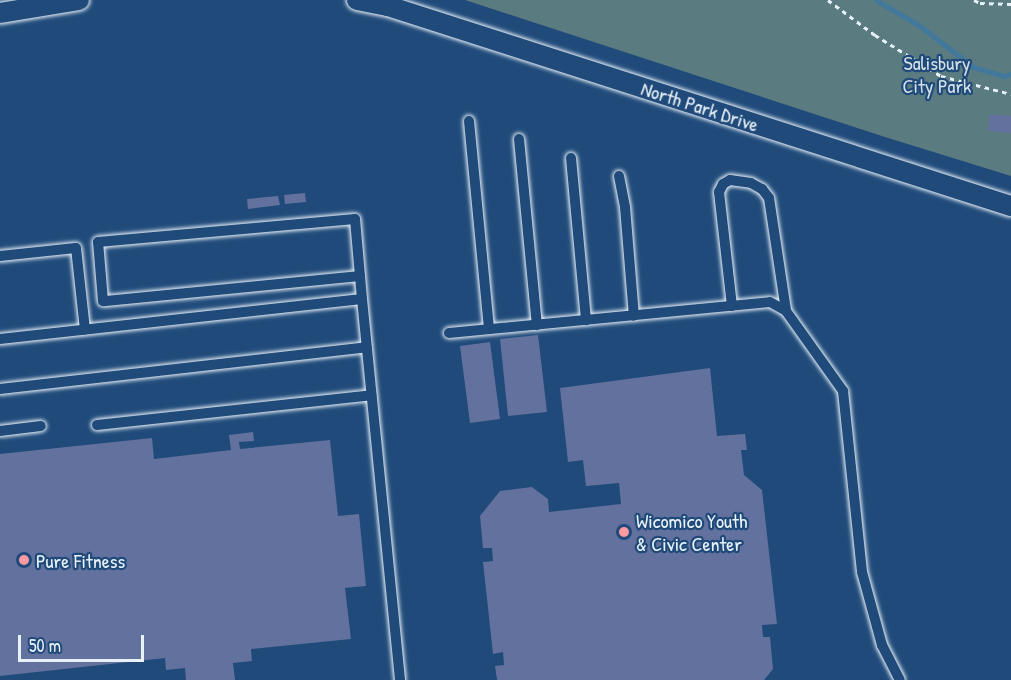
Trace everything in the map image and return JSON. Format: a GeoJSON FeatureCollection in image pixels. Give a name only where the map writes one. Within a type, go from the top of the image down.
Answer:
{"type":"FeatureCollection","features":[{"type":"Feature","properties":{"kind":"street"},"geometry":{"type":"LineString","coordinates":[[0,13],[79,0]]}},
{"type":"Feature","properties":{"kind":"street","name":"North Park Drive"},"geometry":{"type":"LineString","coordinates":[[357,0],[388,6],[1011,206]]}},
{"type":"Feature","properties":{"kind":"lane"},"geometry":{"type":"LineString","coordinates":[[469,121],[489,329]]}},
{"type":"Feature","properties":{"kind":"lane"},"geometry":{"type":"LineString","coordinates":[[519,139],[537,325]]}},
{"type":"Feature","properties":{"kind":"lane"},"geometry":{"type":"LineString","coordinates":[[571,158],[586,320]]}},
{"type":"Feature","properties":{"kind":"lane"},"geometry":{"type":"LineString","coordinates":[[619,176],[625,207],[634,316]]}},
{"type":"Feature","properties":{"kind":"lane"},"geometry":{"type":"LineString","coordinates":[[732,306],[719,192],[723,184],[730,180],[751,183],[762,189],[769,198],[786,311]]}},
{"type":"Feature","properties":{"kind":"lane"},"geometry":{"type":"LineString","coordinates":[[360,276],[103,301],[98,242],[355,219],[400,680]]}},
{"type":"Feature","properties":{"kind":"lane"},"geometry":{"type":"LineString","coordinates":[[0,256],[76,248],[85,330]]}},
{"type":"Feature","properties":{"kind":"lane"},"geometry":{"type":"LineString","coordinates":[[0,339],[362,299]]}},
{"type":"Feature","properties":{"kind":"lane"},"geometry":{"type":"LineString","coordinates":[[449,333],[770,302],[786,311],[843,391],[862,572],[882,645],[900,680]]}},
{"type":"Feature","properties":{"kind":"lane"},"geometry":{"type":"LineString","coordinates":[[0,389],[367,347]]}},
{"type":"Feature","properties":{"kind":"lane"},"geometry":{"type":"LineString","coordinates":[[98,425],[371,395]]}},
{"type":"Feature","properties":{"kind":"lane"},"geometry":{"type":"LineString","coordinates":[[0,431],[41,426]]}},
{"type":"Feature","properties":{"kind":"path"},"geometry":{"type":"LineString","coordinates":[[828,0],[874,35],[941,76],[1011,94]]}},
{"type":"Feature","properties":{"kind":"path"},"geometry":{"type":"LineString","coordinates":[[974,0],[980,3],[1011,4]]}},
{"type":"Feature","properties":{"kind":"green space","name":"Salisbury City Park"},"geometry":{"type":"Polygon","coordinates":[[[465,0],[1011,0],[1011,176],[885,137],[465,0]]]}},
{"type":"Feature","properties":{"kind":"building"},"geometry":{"type":"Polygon","coordinates":[[[990,114],[1011,116],[1011,133],[988,131],[990,114]]]}},
{"type":"Feature","properties":{"kind":"building"},"geometry":{"type":"Polygon","coordinates":[[[305,193],[306,202],[285,204],[284,195],[305,193]]]}},
{"type":"Feature","properties":{"kind":"building"},"geometry":{"type":"Polygon","coordinates":[[[278,196],[280,205],[248,209],[247,199],[278,196]]]}},
{"type":"Feature","properties":{"kind":"building"},"geometry":{"type":"Polygon","coordinates":[[[538,335],[547,412],[508,416],[500,339],[538,335]]]}},
{"type":"Feature","properties":{"kind":"building"},"geometry":{"type":"Polygon","coordinates":[[[490,342],[500,419],[470,423],[460,346],[490,342]]]}},
{"type":"Feature","properties":{"kind":"building","name":"Wicomico Youth & Civic Center"},"geometry":{"type":"Polygon","coordinates":[[[710,368],[717,436],[745,434],[747,450],[741,450],[744,475],[762,490],[777,624],[762,625],[763,637],[770,637],[773,669],[764,680],[497,680],[495,666],[504,665],[503,652],[493,654],[483,562],[493,561],[492,548],[483,548],[480,516],[500,491],[532,487],[548,499],[549,512],[621,504],[619,483],[586,486],[583,460],[568,462],[560,388],[710,368]]]}},
{"type":"Feature","properties":{"kind":"building"},"geometry":{"type":"Polygon","coordinates":[[[253,432],[254,441],[239,442],[240,449],[330,440],[338,516],[359,514],[366,586],[345,588],[351,639],[251,649],[252,661],[233,663],[235,680],[186,680],[185,668],[166,670],[165,658],[0,676],[0,454],[152,438],[154,459],[231,450],[229,435],[253,432]]]}},
{"type":"Feature","properties":{"kind":"waterway"},"geometry":{"type":"LineString","coordinates":[[876,0],[920,26],[973,67],[1004,76],[1011,74]]}},
{"type":"Feature","properties":{"kind":"place","name":"Wicomico Youth & Civic Center"},"geometry":{"type":"Point","coordinates":[624,532]}},
{"type":"Feature","properties":{"kind":"place","name":"Pure Fitness"},"geometry":{"type":"Point","coordinates":[24,560]}}]}
